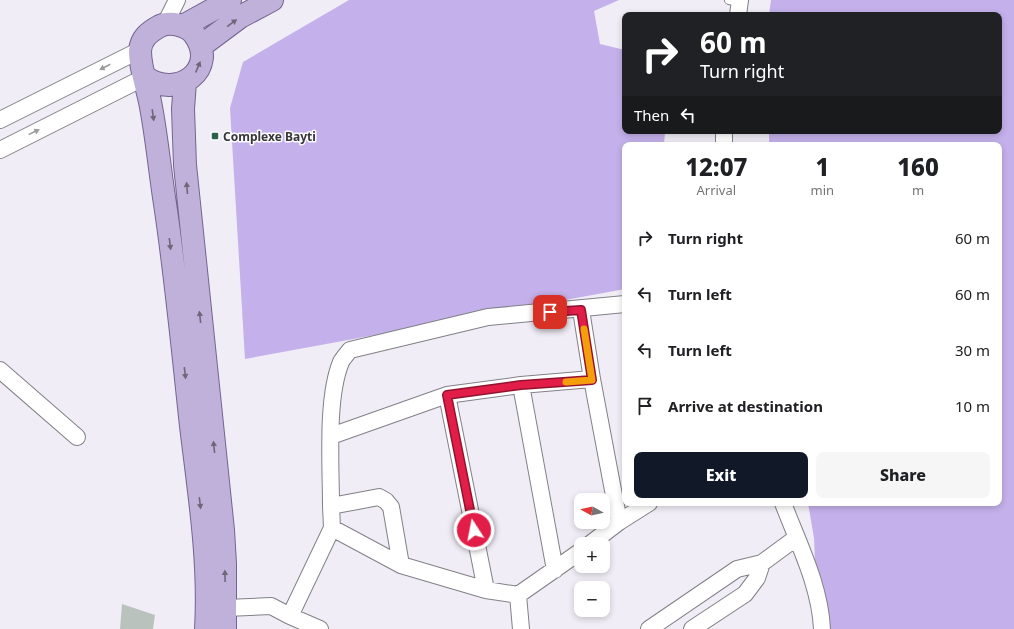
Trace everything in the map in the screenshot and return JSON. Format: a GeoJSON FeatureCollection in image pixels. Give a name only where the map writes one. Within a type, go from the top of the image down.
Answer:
{"type":"FeatureCollection","features":[{"type":"Feature","properties":{"kind":"main road"},"geometry":{"type":"LineString","coordinates":[[206,629],[207,595],[204,535],[169,230],[152,107],[141,64],[140,50],[142,41],[148,33],[174,25],[230,0]]}},
{"type":"Feature","properties":{"kind":"main road"},"geometry":{"type":"LineString","coordinates":[[201,46],[240,18],[272,0]]}},
{"type":"Feature","properties":{"kind":"main road"},"geometry":{"type":"LineString","coordinates":[[145,77],[152,82],[172,86],[185,82],[194,75],[200,66],[202,54],[201,46],[193,33],[174,25]]}},
{"type":"Feature","properties":{"kind":"main road"},"geometry":{"type":"LineString","coordinates":[[185,82],[183,109],[185,165],[223,530],[225,619]]}},
{"type":"Feature","properties":{"kind":"street"},"geometry":{"type":"LineString","coordinates":[[174,25],[177,0]]}},
{"type":"Feature","properties":{"kind":"street"},"geometry":{"type":"LineString","coordinates":[[0,120],[140,50]]}},
{"type":"Feature","properties":{"kind":"street"},"geometry":{"type":"LineString","coordinates":[[0,150],[145,77]]}},
{"type":"Feature","properties":{"kind":"street"},"geometry":{"type":"LineString","coordinates":[[290,616],[332,528],[331,436],[334,386],[341,361],[350,350],[488,318],[581,310],[622,304]]}},
{"type":"Feature","properties":{"kind":"street"},"geometry":{"type":"LineString","coordinates":[[581,310],[592,380],[619,522]]}},
{"type":"Feature","properties":{"kind":"street"},"geometry":{"type":"LineString","coordinates":[[0,370],[77,437]]}},
{"type":"Feature","properties":{"kind":"street"},"geometry":{"type":"LineString","coordinates":[[331,436],[447,395],[521,385],[592,380]]}},
{"type":"Feature","properties":{"kind":"street"},"geometry":{"type":"LineString","coordinates":[[521,385],[555,570]]}},
{"type":"Feature","properties":{"kind":"street"},"geometry":{"type":"LineString","coordinates":[[447,395],[486,590]]}},
{"type":"Feature","properties":{"kind":"street"},"geometry":{"type":"LineString","coordinates":[[331,506],[375,497],[379,497],[386,501],[390,507],[401,565]]}},
{"type":"Feature","properties":{"kind":"street"},"geometry":{"type":"LineString","coordinates":[[599,537],[644,506]]}},
{"type":"Feature","properties":{"kind":"street"},"geometry":{"type":"LineString","coordinates":[[784,506],[812,578],[822,617],[822,629]]}},
{"type":"Feature","properties":{"kind":"street"},"geometry":{"type":"LineString","coordinates":[[332,528],[401,565],[486,590],[518,596],[574,556]]}},
{"type":"Feature","properties":{"kind":"street"},"geometry":{"type":"LineString","coordinates":[[649,629],[737,568],[762,563],[796,538]]}},
{"type":"Feature","properties":{"kind":"street"},"geometry":{"type":"LineString","coordinates":[[692,629],[745,594],[757,578],[762,563]]}},
{"type":"Feature","properties":{"kind":"street"},"geometry":{"type":"LineString","coordinates":[[518,596],[521,629]]}},
{"type":"Feature","properties":{"kind":"street"},"geometry":{"type":"LineString","coordinates":[[225,619],[272,606],[290,616],[320,629]]}},
{"type":"Feature","properties":{"kind":"shaded area"},"geometry":{"type":"Polygon","coordinates":[[[349,0],[619,0],[594,11],[600,44],[622,49],[622,134],[665,134],[664,142],[622,142],[622,290],[245,359],[230,108],[243,62],[349,0]]]}},
{"type":"Feature","properties":{"kind":"shaded area"},"geometry":{"type":"Polygon","coordinates":[[[771,0],[1014,0],[1014,629],[818,629],[814,538],[809,506],[1002,506],[1002,142],[769,142],[769,134],[1002,134],[1002,12],[769,12],[771,0]]]}},
{"type":"Feature","properties":{"kind":"building"},"geometry":{"type":"Polygon","coordinates":[[[122,604],[155,615],[153,629],[120,629],[122,604]]]}},
{"type":"Feature","properties":{"kind":"slow traffic"},"geometry":{"type":"LineString","coordinates":[[566,382],[592,380],[584,329]]}},
{"type":"Feature","properties":{"kind":"place","name":"Complexe Bayti"},"geometry":{"type":"Point","coordinates":[215,136]}},
{"type":"Feature","properties":{"kind":"route"},"geometry":{"type":"LineString","coordinates":[[474,530],[447,395],[521,385],[592,380],[581,310],[550,312]]}}]}
